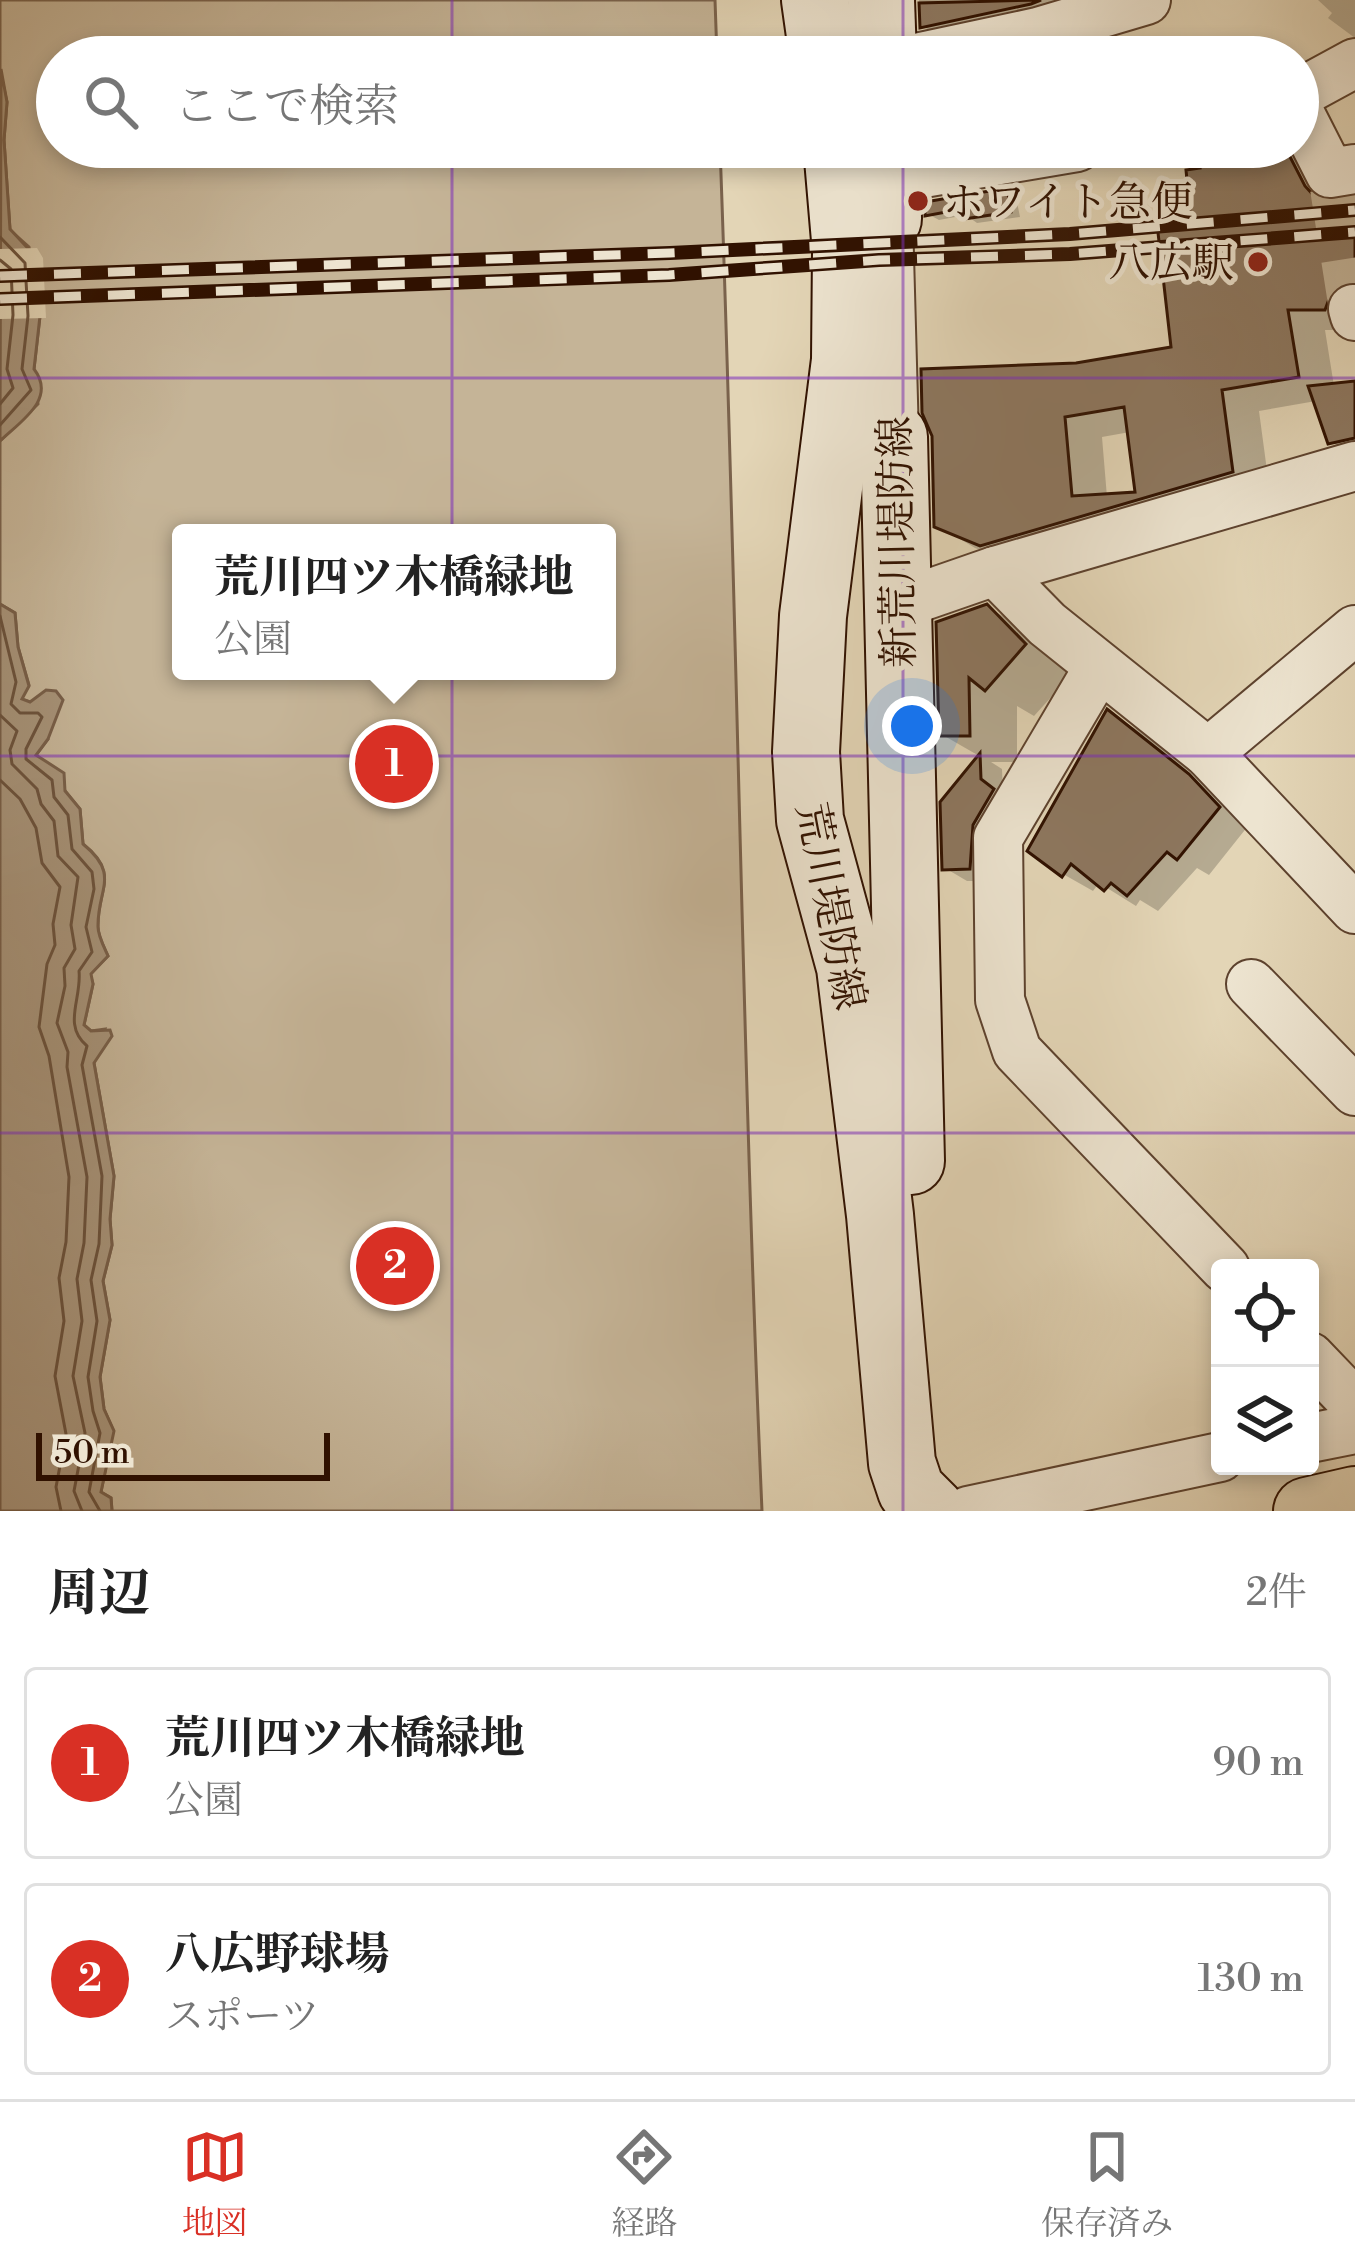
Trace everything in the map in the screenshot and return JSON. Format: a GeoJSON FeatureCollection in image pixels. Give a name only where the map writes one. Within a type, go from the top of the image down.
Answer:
{"type":"FeatureCollection","features":[{"type":"Feature","properties":{"kind":"highway"},"geometry":{"type":"LineString","coordinates":[[1307,1511],[1355,1500]]}},
{"type":"Feature","properties":{"kind":"main road"},"geometry":{"type":"LineString","coordinates":[[815,0],[820,36]]}},
{"type":"Feature","properties":{"kind":"main road"},"geometry":{"type":"LineString","coordinates":[[881,0],[882,36]]}},
{"type":"Feature","properties":{"kind":"main road","name":"荒川堤防線"},"geometry":{"type":"LineString","coordinates":[[875,173],[847,326],[813,616],[806,752],[809,820],[850,967],[880,1215],[902,1463],[911,1490],[934,1511]]}},
{"type":"Feature","properties":{"kind":"main road","name":"新荒川堤防線"},"geometry":{"type":"LineString","coordinates":[[894,437],[914,1279],[934,1511]]}},
{"type":"Feature","properties":{"kind":"street"},"geometry":{"type":"LineString","coordinates":[[1019,36],[1146,0]]}},
{"type":"Feature","properties":{"kind":"street"},"geometry":{"type":"LineString","coordinates":[[1319,83],[1355,63]]}},
{"type":"Feature","properties":{"kind":"street"},"geometry":{"type":"LineString","coordinates":[[1319,144],[1340,177]]}},
{"type":"Feature","properties":{"kind":"street"},"geometry":{"type":"LineString","coordinates":[[875,173],[914,168]]}},
{"type":"Feature","properties":{"kind":"street","name":"新荒川堤防線"},"geometry":{"type":"LineString","coordinates":[[875,173],[894,437]]}},
{"type":"Feature","properties":{"kind":"street"},"geometry":{"type":"LineString","coordinates":[[897,604],[1355,466]]}},
{"type":"Feature","properties":{"kind":"street"},"geometry":{"type":"LineString","coordinates":[[995,571],[1047,624],[1208,753],[1355,909]]}},
{"type":"Feature","properties":{"kind":"street"},"geometry":{"type":"LineString","coordinates":[[1208,753],[1355,630]]}},
{"type":"Feature","properties":{"kind":"street"},"geometry":{"type":"LineString","coordinates":[[1100,668],[998,838],[1000,1000],[1017,1051],[1216,1259]]}},
{"type":"Feature","properties":{"kind":"street"},"geometry":{"type":"LineString","coordinates":[[1251,984],[1355,1091]]}},
{"type":"Feature","properties":{"kind":"street"},"geometry":{"type":"LineString","coordinates":[[1319,1366],[1355,1404]]}},
{"type":"Feature","properties":{"kind":"street"},"geometry":{"type":"LineString","coordinates":[[1319,1436],[1355,1429]]}},
{"type":"Feature","properties":{"kind":"street"},"geometry":{"type":"LineString","coordinates":[[968,1511],[1211,1459]]}},
{"type":"Feature","properties":{"kind":"shaded area"},"geometry":{"type":"Polygon","coordinates":[[[0,0],[715,0],[716,36],[36,36],[36,168],[721,168],[762,1511],[112,1511],[111,1498],[101,1492],[113,1430],[104,1409],[100,1377],[110,1320],[103,1281],[112,1245],[114,1176],[94,1063],[105,1029],[91,1031],[84,1025],[93,984],[90,974],[108,956],[98,927],[104,873],[83,844],[80,809],[36,755],[48,739],[30,702],[21,699],[29,685],[15,613],[0,604],[0,441],[38,404],[34,369],[40,316],[29,247],[10,230],[4,140],[7,102],[0,70],[0,0]]]}},
{"type":"Feature","properties":{"kind":"water"},"geometry":{"type":"Polygon","coordinates":[[[1,69],[7,102],[4,140],[10,229],[37,258],[40,316],[34,369],[41,390],[34,409],[0,441],[1,69]]]}},
{"type":"Feature","properties":{"kind":"water"},"geometry":{"type":"Polygon","coordinates":[[[0,604],[15,613],[29,686],[22,699],[30,702],[46,690],[56,691],[63,700],[48,739],[36,755],[64,773],[65,791],[80,809],[83,844],[104,874],[98,927],[108,956],[91,974],[84,1025],[91,1031],[110,1030],[112,1036],[94,1063],[114,1176],[112,1245],[103,1281],[110,1320],[100,1377],[104,1409],[114,1431],[101,1492],[111,1498],[112,1511],[0,1511],[0,604]]]}},
{"type":"Feature","properties":{"kind":"pier"},"geometry":{"type":"Polygon","coordinates":[[[37,248],[43,258],[46,318],[0,319],[0,249],[37,248]]]}},
{"type":"Feature","properties":{"kind":"building"},"geometry":{"type":"Polygon","coordinates":[[[1041,0],[1031,4],[920,28],[919,3],[1041,0]]]}},
{"type":"Feature","properties":{"kind":"building"},"geometry":{"type":"Polygon","coordinates":[[[1296,168],[1316,198],[1355,198],[1355,281],[1333,288],[1325,310],[1288,310],[1299,377],[1222,390],[1233,472],[980,546],[934,527],[932,436],[922,413],[921,369],[1076,363],[1171,347],[1156,215],[1190,210],[1186,170],[1296,168]],[[1124,407],[1065,417],[1072,496],[1135,492],[1124,407]]]}},
{"type":"Feature","properties":{"kind":"building"},"geometry":{"type":"Polygon","coordinates":[[[1007,188],[1011,212],[964,219],[962,209],[925,216],[925,202],[1007,188]]]}},
{"type":"Feature","properties":{"kind":"building"},"geometry":{"type":"Polygon","coordinates":[[[1355,381],[1355,438],[1328,444],[1308,386],[1355,381]]]}},
{"type":"Feature","properties":{"kind":"building"},"geometry":{"type":"Polygon","coordinates":[[[987,604],[1026,644],[985,691],[969,678],[970,736],[939,736],[936,622],[987,604]]]}},
{"type":"Feature","properties":{"kind":"building"},"geometry":{"type":"Polygon","coordinates":[[[1107,709],[1189,774],[1220,807],[1177,860],[1167,852],[1127,896],[1111,883],[1104,891],[1071,864],[1062,877],[1027,851],[1107,709]]]}},
{"type":"Feature","properties":{"kind":"building"},"geometry":{"type":"Polygon","coordinates":[[[980,753],[981,779],[994,789],[973,825],[970,869],[942,870],[940,802],[980,753]]]}},
{"type":"Feature","properties":{"kind":"tunnel"},"geometry":{"type":"LineString","coordinates":[[1334,188],[1353,309]]}},
{"type":"Feature","properties":{"kind":"railway"},"geometry":{"type":"LineString","coordinates":[[0,276],[1070,234],[1355,210]]}},
{"type":"Feature","properties":{"kind":"railway"},"geometry":{"type":"LineString","coordinates":[[0,299],[669,275],[879,260],[1070,254],[1355,232]]}},
{"type":"Feature","properties":{"kind":"place","name":"ホワイト急便"},"geometry":{"type":"Point","coordinates":[918,201]}},
{"type":"Feature","properties":{"kind":"place","name":"八広駅"},"geometry":{"type":"Point","coordinates":[1258,262]}},
{"type":"Feature","properties":{"kind":"place","name":"荒川四ツ木橋緑地"},"geometry":{"type":"Point","coordinates":[394,764]}},
{"type":"Feature","properties":{"kind":"place","name":"八広野球場"},"geometry":{"type":"Point","coordinates":[395,1266]}}]}
